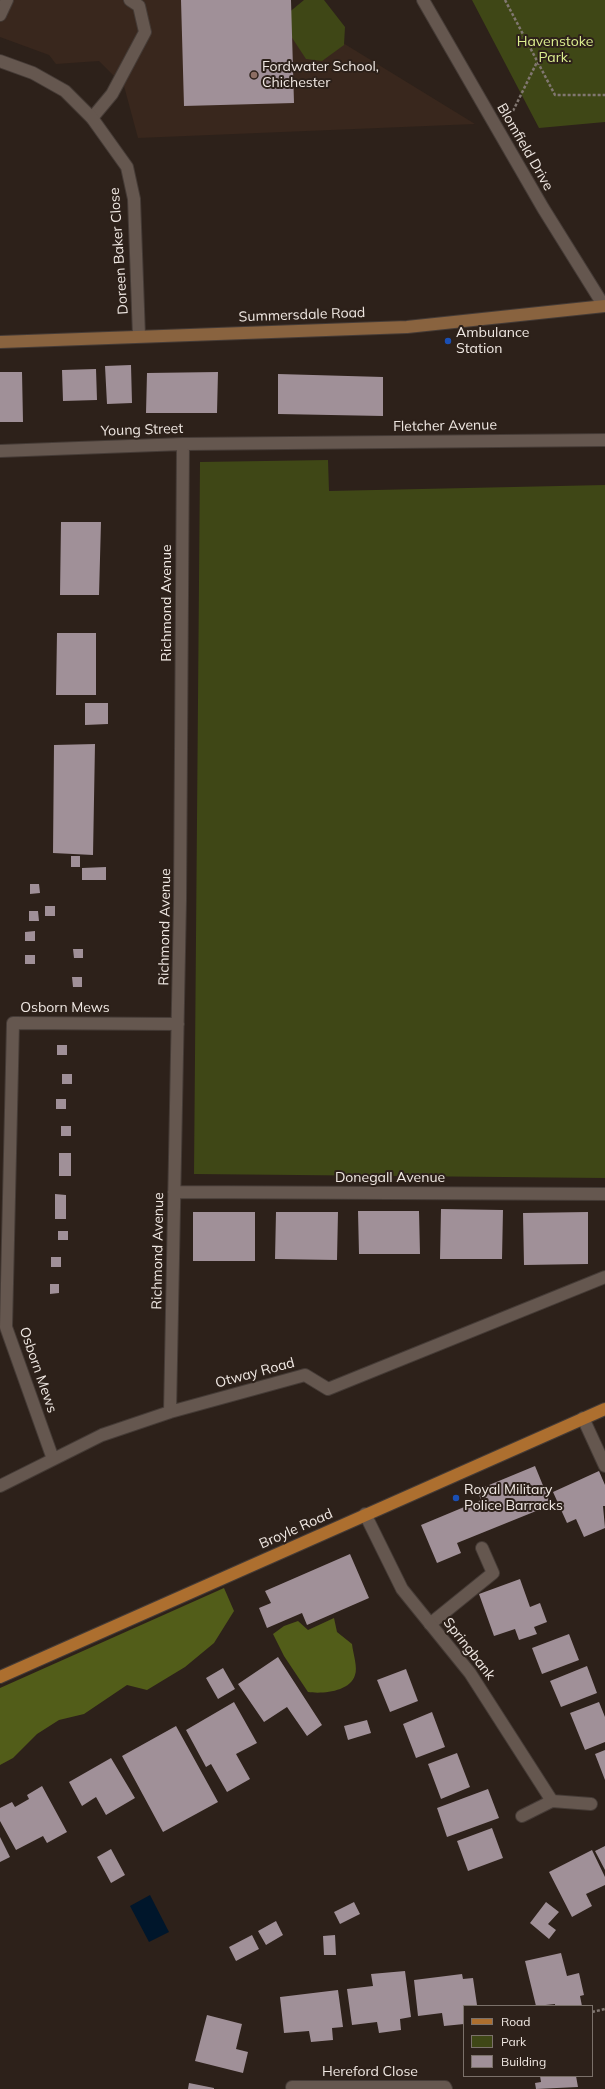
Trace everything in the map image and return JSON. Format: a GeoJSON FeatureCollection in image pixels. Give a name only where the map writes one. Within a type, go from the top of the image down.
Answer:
{"type":"FeatureCollection","features":[{"type":"Feature","properties":{"kind":"main road","name":"Broyle Road"},"geometry":{"type":"LineString","coordinates":[[0,1677],[365,1514],[605,1409]]}},
{"type":"Feature","properties":{"kind":"street"},"geometry":{"type":"LineString","coordinates":[[0,15],[7,0]]}},
{"type":"Feature","properties":{"kind":"street"},"geometry":{"type":"LineString","coordinates":[[92,118],[112,94],[145,32],[140,6],[130,0]]}},
{"type":"Feature","properties":{"kind":"street","name":"Blomfield Drive"},"geometry":{"type":"LineString","coordinates":[[423,0],[543,208],[605,306]]}},
{"type":"Feature","properties":{"kind":"street","name":"Doreen Baker Close"},"geometry":{"type":"LineString","coordinates":[[0,61],[33,73],[65,91],[92,118],[127,167],[134,199],[139,336]]}},
{"type":"Feature","properties":{"kind":"street","name":"Summersdale Road"},"geometry":{"type":"LineString","coordinates":[[0,342],[407,327],[605,306]]}},
{"type":"Feature","properties":{"kind":"street","name":"Fletcher Avenue"},"geometry":{"type":"LineString","coordinates":[[285,444],[605,440]]}},
{"type":"Feature","properties":{"kind":"street","name":"Young Street"},"geometry":{"type":"LineString","coordinates":[[0,451],[183,444],[285,444]]}},
{"type":"Feature","properties":{"kind":"street","name":"Richmond Avenue"},"geometry":{"type":"LineString","coordinates":[[170,1412],[178,1024],[183,444]]}},
{"type":"Feature","properties":{"kind":"street","name":"Osborn Mews"},"geometry":{"type":"LineString","coordinates":[[53,1459],[6,1327],[12,1023],[178,1024]]}},
{"type":"Feature","properties":{"kind":"street","name":"Donegall Avenue"},"geometry":{"type":"LineString","coordinates":[[174,1192],[605,1194]]}},
{"type":"Feature","properties":{"kind":"street","name":"Otway Road"},"geometry":{"type":"LineString","coordinates":[[0,1486],[102,1435],[170,1412],[304,1375],[328,1389],[605,1276]]}},
{"type":"Feature","properties":{"kind":"street"},"geometry":{"type":"LineString","coordinates":[[583,1418],[605,1466]]}},
{"type":"Feature","properties":{"kind":"street","name":"Springbank"},"geometry":{"type":"LineString","coordinates":[[365,1514],[402,1589],[470,1673],[552,1801]]}},
{"type":"Feature","properties":{"kind":"street"},"geometry":{"type":"LineString","coordinates":[[430,1624],[493,1573],[482,1548]]}},
{"type":"Feature","properties":{"kind":"street"},"geometry":{"type":"LineString","coordinates":[[522,1816],[552,1801],[591,1804]]}},
{"type":"Feature","properties":{"kind":"street","name":"Hereford Close"},"geometry":{"type":"LineString","coordinates":[[292,2087],[445,2087],[446,2089]]}},
{"type":"Feature","properties":{"kind":"path"},"geometry":{"type":"LineString","coordinates":[[505,0],[556,95],[605,95]]}},
{"type":"Feature","properties":{"kind":"path"},"geometry":{"type":"LineString","coordinates":[[501,135],[538,61]]}},
{"type":"Feature","properties":{"kind":"path"},"geometry":{"type":"LineString","coordinates":[[593,2012],[605,2009]]}},
{"type":"Feature","properties":{"kind":"shaded area","name":"Fordwater School, Chichester"},"geometry":{"type":"Polygon","coordinates":[[[0,0],[273,0],[475,124],[138,138],[124,86],[99,61],[56,64],[49,55],[0,37],[0,0]]]}},
{"type":"Feature","properties":{"kind":"green space"},"geometry":{"type":"Polygon","coordinates":[[[304,0],[324,0],[345,27],[344,45],[322,61],[306,59],[285,27],[287,14],[304,0]]]}},
{"type":"Feature","properties":{"kind":"green space","name":"Havenstoke Park."},"geometry":{"type":"Polygon","coordinates":[[[472,0],[605,0],[605,122],[539,128],[472,0]]]}},
{"type":"Feature","properties":{"kind":"green space"},"geometry":{"type":"Polygon","coordinates":[[[328,460],[329,491],[605,485],[605,1178],[194,1174],[200,462],[328,460]]]}},
{"type":"Feature","properties":{"kind":"green space"},"geometry":{"type":"Polygon","coordinates":[[[224,1588],[234,1611],[214,1643],[185,1667],[147,1690],[127,1685],[84,1714],[59,1720],[37,1734],[13,1758],[0,1765],[0,1688],[224,1588]]]}},
{"type":"Feature","properties":{"kind":"green space"},"geometry":{"type":"Polygon","coordinates":[[[334,1618],[337,1632],[352,1644],[356,1664],[355,1675],[348,1685],[335,1691],[321,1693],[308,1692],[284,1656],[273,1634],[284,1626],[298,1621],[308,1630],[334,1618]]]}},
{"type":"Feature","properties":{"kind":"water"},"geometry":{"type":"Polygon","coordinates":[[[150,1895],[169,1932],[149,1942],[130,1906],[150,1895]]]}},
{"type":"Feature","properties":{"kind":"building"},"geometry":{"type":"Polygon","coordinates":[[[181,0],[291,0],[294,103],[184,106],[181,0]]]}},
{"type":"Feature","properties":{"kind":"building"},"geometry":{"type":"Polygon","coordinates":[[[131,365],[132,403],[107,404],[105,366],[131,365]]]}},
{"type":"Feature","properties":{"kind":"building"},"geometry":{"type":"Polygon","coordinates":[[[96,369],[97,400],[63,401],[62,370],[96,369]]]}},
{"type":"Feature","properties":{"kind":"building"},"geometry":{"type":"Polygon","coordinates":[[[0,372],[22,372],[23,422],[0,422],[0,372]]]}},
{"type":"Feature","properties":{"kind":"building"},"geometry":{"type":"Polygon","coordinates":[[[218,372],[217,413],[146,413],[147,373],[218,372]]]}},
{"type":"Feature","properties":{"kind":"building"},"geometry":{"type":"Polygon","coordinates":[[[278,374],[383,377],[383,416],[278,414],[278,374]]]}},
{"type":"Feature","properties":{"kind":"building"},"geometry":{"type":"Polygon","coordinates":[[[61,522],[101,522],[99,595],[60,595],[61,522]]]}},
{"type":"Feature","properties":{"kind":"building"},"geometry":{"type":"Polygon","coordinates":[[[57,633],[96,633],[96,695],[56,695],[57,633]]]}},
{"type":"Feature","properties":{"kind":"building"},"geometry":{"type":"Polygon","coordinates":[[[85,703],[108,703],[108,724],[85,725],[85,703]]]}},
{"type":"Feature","properties":{"kind":"building"},"geometry":{"type":"Polygon","coordinates":[[[95,744],[93,855],[53,853],[54,745],[95,744]]]}},
{"type":"Feature","properties":{"kind":"building"},"geometry":{"type":"Polygon","coordinates":[[[71,856],[80,856],[80,867],[71,867],[71,856]]]}},
{"type":"Feature","properties":{"kind":"building"},"geometry":{"type":"Polygon","coordinates":[[[106,867],[106,880],[82,880],[82,868],[106,867]]]}},
{"type":"Feature","properties":{"kind":"building"},"geometry":{"type":"Polygon","coordinates":[[[30,884],[39,884],[40,893],[30,894],[30,884]]]}},
{"type":"Feature","properties":{"kind":"building"},"geometry":{"type":"Polygon","coordinates":[[[45,906],[55,906],[55,916],[45,916],[45,906]]]}},
{"type":"Feature","properties":{"kind":"building"},"geometry":{"type":"Polygon","coordinates":[[[29,911],[38,911],[39,921],[29,921],[29,911]]]}},
{"type":"Feature","properties":{"kind":"building"},"geometry":{"type":"Polygon","coordinates":[[[35,931],[35,941],[25,941],[25,932],[35,931]]]}},
{"type":"Feature","properties":{"kind":"building"},"geometry":{"type":"Polygon","coordinates":[[[73,949],[83,949],[83,958],[74,958],[73,949]]]}},
{"type":"Feature","properties":{"kind":"building"},"geometry":{"type":"Polygon","coordinates":[[[25,955],[35,955],[35,964],[25,964],[25,955]]]}},
{"type":"Feature","properties":{"kind":"building"},"geometry":{"type":"Polygon","coordinates":[[[72,977],[82,977],[82,987],[73,987],[72,977]]]}},
{"type":"Feature","properties":{"kind":"building"},"geometry":{"type":"Polygon","coordinates":[[[57,1045],[67,1045],[67,1055],[57,1055],[57,1045]]]}},
{"type":"Feature","properties":{"kind":"building"},"geometry":{"type":"Polygon","coordinates":[[[62,1074],[72,1074],[72,1084],[62,1084],[62,1074]]]}},
{"type":"Feature","properties":{"kind":"building"},"geometry":{"type":"Polygon","coordinates":[[[56,1099],[66,1099],[66,1109],[56,1109],[56,1099]]]}},
{"type":"Feature","properties":{"kind":"building"},"geometry":{"type":"Polygon","coordinates":[[[61,1126],[71,1126],[71,1136],[61,1136],[61,1126]]]}},
{"type":"Feature","properties":{"kind":"building"},"geometry":{"type":"Polygon","coordinates":[[[59,1153],[71,1153],[71,1176],[59,1176],[59,1153]]]}},
{"type":"Feature","properties":{"kind":"building"},"geometry":{"type":"Polygon","coordinates":[[[55,1194],[66,1195],[66,1219],[55,1219],[55,1194]]]}},
{"type":"Feature","properties":{"kind":"building"},"geometry":{"type":"Polygon","coordinates":[[[441,1209],[503,1210],[502,1259],[440,1259],[441,1209]]]}},
{"type":"Feature","properties":{"kind":"building"},"geometry":{"type":"Polygon","coordinates":[[[358,1211],[419,1211],[420,1254],[359,1254],[358,1211]]]}},
{"type":"Feature","properties":{"kind":"building"},"geometry":{"type":"Polygon","coordinates":[[[193,1212],[255,1212],[255,1261],[193,1261],[193,1212]]]}},
{"type":"Feature","properties":{"kind":"building"},"geometry":{"type":"Polygon","coordinates":[[[276,1212],[338,1212],[337,1260],[275,1259],[276,1212]]]}},
{"type":"Feature","properties":{"kind":"building"},"geometry":{"type":"Polygon","coordinates":[[[588,1212],[588,1264],[524,1265],[523,1213],[588,1212]]]}},
{"type":"Feature","properties":{"kind":"building"},"geometry":{"type":"Polygon","coordinates":[[[58,1231],[68,1231],[68,1240],[58,1240],[58,1231]]]}},
{"type":"Feature","properties":{"kind":"building"},"geometry":{"type":"Polygon","coordinates":[[[51,1257],[61,1257],[61,1267],[51,1267],[51,1257]]]}},
{"type":"Feature","properties":{"kind":"building"},"geometry":{"type":"Polygon","coordinates":[[[50,1284],[59,1284],[59,1293],[50,1294],[50,1284]]]}},
{"type":"Feature","properties":{"kind":"building"},"geometry":{"type":"Polygon","coordinates":[[[535,1466],[551,1505],[457,1543],[461,1553],[437,1563],[421,1525],[481,1500],[477,1490],[535,1466]]]}},
{"type":"Feature","properties":{"kind":"building"},"geometry":{"type":"Polygon","coordinates":[[[599,1471],[605,1485],[605,1506],[603,1506],[605,1528],[584,1537],[576,1519],[567,1523],[553,1492],[599,1471]]]}},
{"type":"Feature","properties":{"kind":"building"},"geometry":{"type":"Polygon","coordinates":[[[350,1554],[369,1598],[307,1625],[302,1613],[267,1628],[259,1608],[271,1603],[265,1591],[350,1554]]]}},
{"type":"Feature","properties":{"kind":"building"},"geometry":{"type":"Polygon","coordinates":[[[520,1579],[530,1607],[540,1603],[547,1622],[534,1627],[537,1634],[519,1640],[515,1629],[494,1636],[479,1594],[520,1579]]]}},
{"type":"Feature","properties":{"kind":"building"},"geometry":{"type":"Polygon","coordinates":[[[569,1634],[579,1660],[542,1674],[532,1648],[569,1634]]]}},
{"type":"Feature","properties":{"kind":"building"},"geometry":{"type":"Polygon","coordinates":[[[278,1657],[322,1725],[307,1736],[287,1707],[264,1722],[238,1684],[278,1657]]]}},
{"type":"Feature","properties":{"kind":"building"},"geometry":{"type":"Polygon","coordinates":[[[587,1666],[597,1693],[561,1707],[550,1681],[587,1666]]]}},
{"type":"Feature","properties":{"kind":"building"},"geometry":{"type":"Polygon","coordinates":[[[223,1668],[235,1689],[218,1699],[206,1678],[223,1668]]]}},
{"type":"Feature","properties":{"kind":"building"},"geometry":{"type":"Polygon","coordinates":[[[406,1669],[418,1701],[390,1712],[377,1680],[406,1669]]]}},
{"type":"Feature","properties":{"kind":"building"},"geometry":{"type":"Polygon","coordinates":[[[234,1702],[257,1743],[236,1754],[250,1779],[227,1792],[211,1764],[206,1767],[186,1730],[234,1702]]]}},
{"type":"Feature","properties":{"kind":"building"},"geometry":{"type":"Polygon","coordinates":[[[599,1702],[605,1717],[605,1742],[585,1750],[570,1713],[599,1702]]]}},
{"type":"Feature","properties":{"kind":"building"},"geometry":{"type":"Polygon","coordinates":[[[432,1712],[445,1747],[416,1758],[403,1724],[432,1712]]]}},
{"type":"Feature","properties":{"kind":"building"},"geometry":{"type":"Polygon","coordinates":[[[367,1720],[371,1733],[348,1740],[344,1726],[367,1720]]]}},
{"type":"Feature","properties":{"kind":"building"},"geometry":{"type":"Polygon","coordinates":[[[176,1726],[218,1802],[163,1832],[122,1756],[176,1726]]]}},
{"type":"Feature","properties":{"kind":"building"},"geometry":{"type":"Polygon","coordinates":[[[605,1750],[605,1780],[595,1754],[605,1750]]]}},
{"type":"Feature","properties":{"kind":"building"},"geometry":{"type":"Polygon","coordinates":[[[457,1753],[470,1787],[441,1799],[428,1764],[457,1753]]]}},
{"type":"Feature","properties":{"kind":"building"},"geometry":{"type":"Polygon","coordinates":[[[111,1758],[135,1798],[106,1815],[96,1797],[82,1806],[69,1782],[111,1758]]]}},
{"type":"Feature","properties":{"kind":"building"},"geometry":{"type":"Polygon","coordinates":[[[42,1786],[67,1832],[47,1843],[43,1836],[16,1850],[0,1821],[0,1808],[12,1802],[15,1807],[29,1799],[27,1795],[42,1786]]]}},
{"type":"Feature","properties":{"kind":"building"},"geometry":{"type":"Polygon","coordinates":[[[488,1789],[499,1818],[447,1837],[437,1808],[488,1789]]]}},
{"type":"Feature","properties":{"kind":"building"},"geometry":{"type":"Polygon","coordinates":[[[492,1828],[503,1858],[468,1871],[457,1841],[492,1828]]]}},
{"type":"Feature","properties":{"kind":"building"},"geometry":{"type":"Polygon","coordinates":[[[0,1837],[10,1857],[0,1862],[0,1837]]]}},
{"type":"Feature","properties":{"kind":"building"},"geometry":{"type":"Polygon","coordinates":[[[605,1846],[605,1870],[595,1851],[605,1846]]]}},
{"type":"Feature","properties":{"kind":"building"},"geometry":{"type":"Polygon","coordinates":[[[111,1849],[125,1875],[111,1883],[97,1857],[111,1849]]]}},
{"type":"Feature","properties":{"kind":"building"},"geometry":{"type":"Polygon","coordinates":[[[592,1850],[605,1877],[605,1885],[586,1894],[592,1906],[572,1917],[549,1872],[592,1850]]]}},
{"type":"Feature","properties":{"kind":"building"},"geometry":{"type":"Polygon","coordinates":[[[354,1902],[360,1914],[340,1924],[334,1912],[354,1902]]]}},
{"type":"Feature","properties":{"kind":"building"},"geometry":{"type":"Polygon","coordinates":[[[546,1902],[559,1912],[548,1924],[556,1930],[549,1939],[530,1923],[546,1902]]]}},
{"type":"Feature","properties":{"kind":"building"},"geometry":{"type":"Polygon","coordinates":[[[276,1921],[283,1935],[266,1945],[258,1931],[276,1921]]]}},
{"type":"Feature","properties":{"kind":"building"},"geometry":{"type":"Polygon","coordinates":[[[252,1935],[259,1949],[236,1961],[229,1947],[252,1935]]]}},
{"type":"Feature","properties":{"kind":"building"},"geometry":{"type":"Polygon","coordinates":[[[335,1935],[336,1955],[324,1955],[323,1936],[335,1935]]]}},
{"type":"Feature","properties":{"kind":"building"},"geometry":{"type":"Polygon","coordinates":[[[561,1953],[567,1976],[579,1973],[584,1995],[580,1996],[582,2005],[536,2005],[525,1961],[561,1953]]]}},
{"type":"Feature","properties":{"kind":"building"},"geometry":{"type":"Polygon","coordinates":[[[405,1971],[411,2017],[400,2019],[401,2030],[379,2033],[377,2022],[352,2025],[347,1989],[373,1986],[371,1974],[405,1971]]]}},
{"type":"Feature","properties":{"kind":"building"},"geometry":{"type":"Polygon","coordinates":[[[462,1974],[463,1979],[473,1978],[477,2005],[463,2005],[463,2024],[444,2026],[442,2013],[418,2016],[414,1980],[462,1974]]]}},
{"type":"Feature","properties":{"kind":"building"},"geometry":{"type":"Polygon","coordinates":[[[338,1990],[343,2027],[332,2028],[333,2040],[311,2042],[309,2031],[284,2033],[280,1997],[338,1990]]]}},
{"type":"Feature","properties":{"kind":"building"},"geometry":{"type":"Polygon","coordinates":[[[207,2015],[242,2024],[236,2049],[248,2052],[243,2073],[195,2061],[207,2015]]]}},
{"type":"Feature","properties":{"kind":"building"},"geometry":{"type":"Polygon","coordinates":[[[540,2077],[576,2077],[578,2087],[536,2089],[535,2083],[541,2082],[540,2077]]]}},
{"type":"Feature","properties":{"kind":"building"},"geometry":{"type":"Polygon","coordinates":[[[189,2083],[214,2088],[214,2089],[188,2089],[189,2083]]]}},
{"type":"Feature","properties":{"kind":"place","name":"Fordwater School, Chichester"},"geometry":{"type":"Point","coordinates":[254,75]}},
{"type":"Feature","properties":{"kind":"place","name":"Ambulance Station"},"geometry":{"type":"Point","coordinates":[448,341]}},
{"type":"Feature","properties":{"kind":"place","name":"Royal Military Police Barracks"},"geometry":{"type":"Point","coordinates":[456,1498]}}]}
